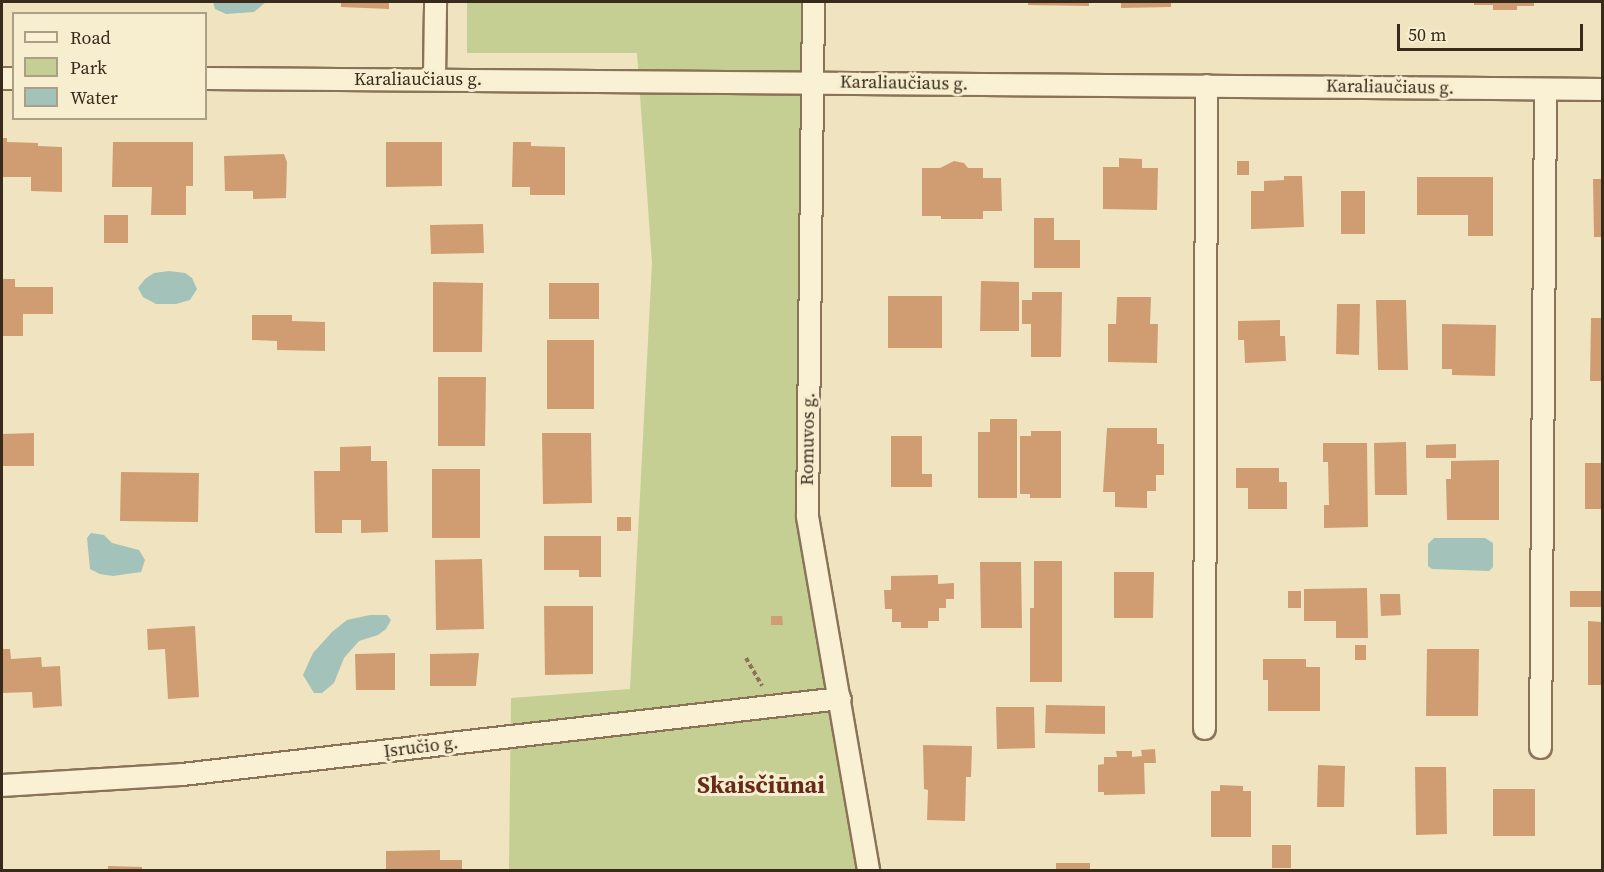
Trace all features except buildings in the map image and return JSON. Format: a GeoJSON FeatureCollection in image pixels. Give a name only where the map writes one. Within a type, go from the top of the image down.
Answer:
{"type":"FeatureCollection","features":[{"type":"Feature","properties":{"kind":"street"},"geometry":{"type":"LineString","coordinates":[[434,78],[435,2]]}},
{"type":"Feature","properties":{"kind":"street","name":"Romuvos g."},"geometry":{"type":"LineString","coordinates":[[813,2],[807,516],[868,870]]}},
{"type":"Feature","properties":{"kind":"street","name":"Karaliaučiaus g."},"geometry":{"type":"LineString","coordinates":[[207,78],[1602,89]]}},
{"type":"Feature","properties":{"kind":"street"},"geometry":{"type":"LineString","coordinates":[[1204,728],[1206,86]]}},
{"type":"Feature","properties":{"kind":"street"},"geometry":{"type":"LineString","coordinates":[[1540,747],[1545,89]]}},
{"type":"Feature","properties":{"kind":"street","name":"Įsručio g."},"geometry":{"type":"LineString","coordinates":[[2,785],[182,774],[840,698]]}},
{"type":"Feature","properties":{"kind":"green space"},"geometry":{"type":"Polygon","coordinates":[[[467,2],[813,2],[807,516],[868,870],[509,870],[511,698],[630,689],[652,263],[637,53],[467,53],[467,2]]]}},
{"type":"Feature","properties":{"kind":"water"},"geometry":{"type":"Polygon","coordinates":[[[213,2],[266,2],[254,12],[226,14],[215,9],[213,2]]]}},
{"type":"Feature","properties":{"kind":"water"},"geometry":{"type":"Polygon","coordinates":[[[169,271],[185,273],[192,278],[197,289],[190,300],[176,304],[156,304],[143,297],[138,288],[145,279],[154,273],[169,271]]]}},
{"type":"Feature","properties":{"kind":"water"},"geometry":{"type":"Polygon","coordinates":[[[91,533],[104,535],[112,543],[139,550],[145,560],[141,572],[113,576],[100,574],[90,569],[87,538],[91,533]]]}},
{"type":"Feature","properties":{"kind":"water"},"geometry":{"type":"Polygon","coordinates":[[[1434,538],[1485,538],[1493,543],[1493,567],[1489,571],[1432,569],[1428,566],[1428,544],[1434,538]]]}},
{"type":"Feature","properties":{"kind":"water"},"geometry":{"type":"Polygon","coordinates":[[[370,615],[387,615],[391,620],[386,629],[378,635],[359,641],[344,658],[334,683],[322,693],[314,693],[303,675],[313,653],[332,632],[347,620],[370,615]]]}},
{"type":"Feature","properties":{"kind":"district","name":"Skaisčiūnai"},"geometry":{"type":"Point","coordinates":[761,785]}}]}
